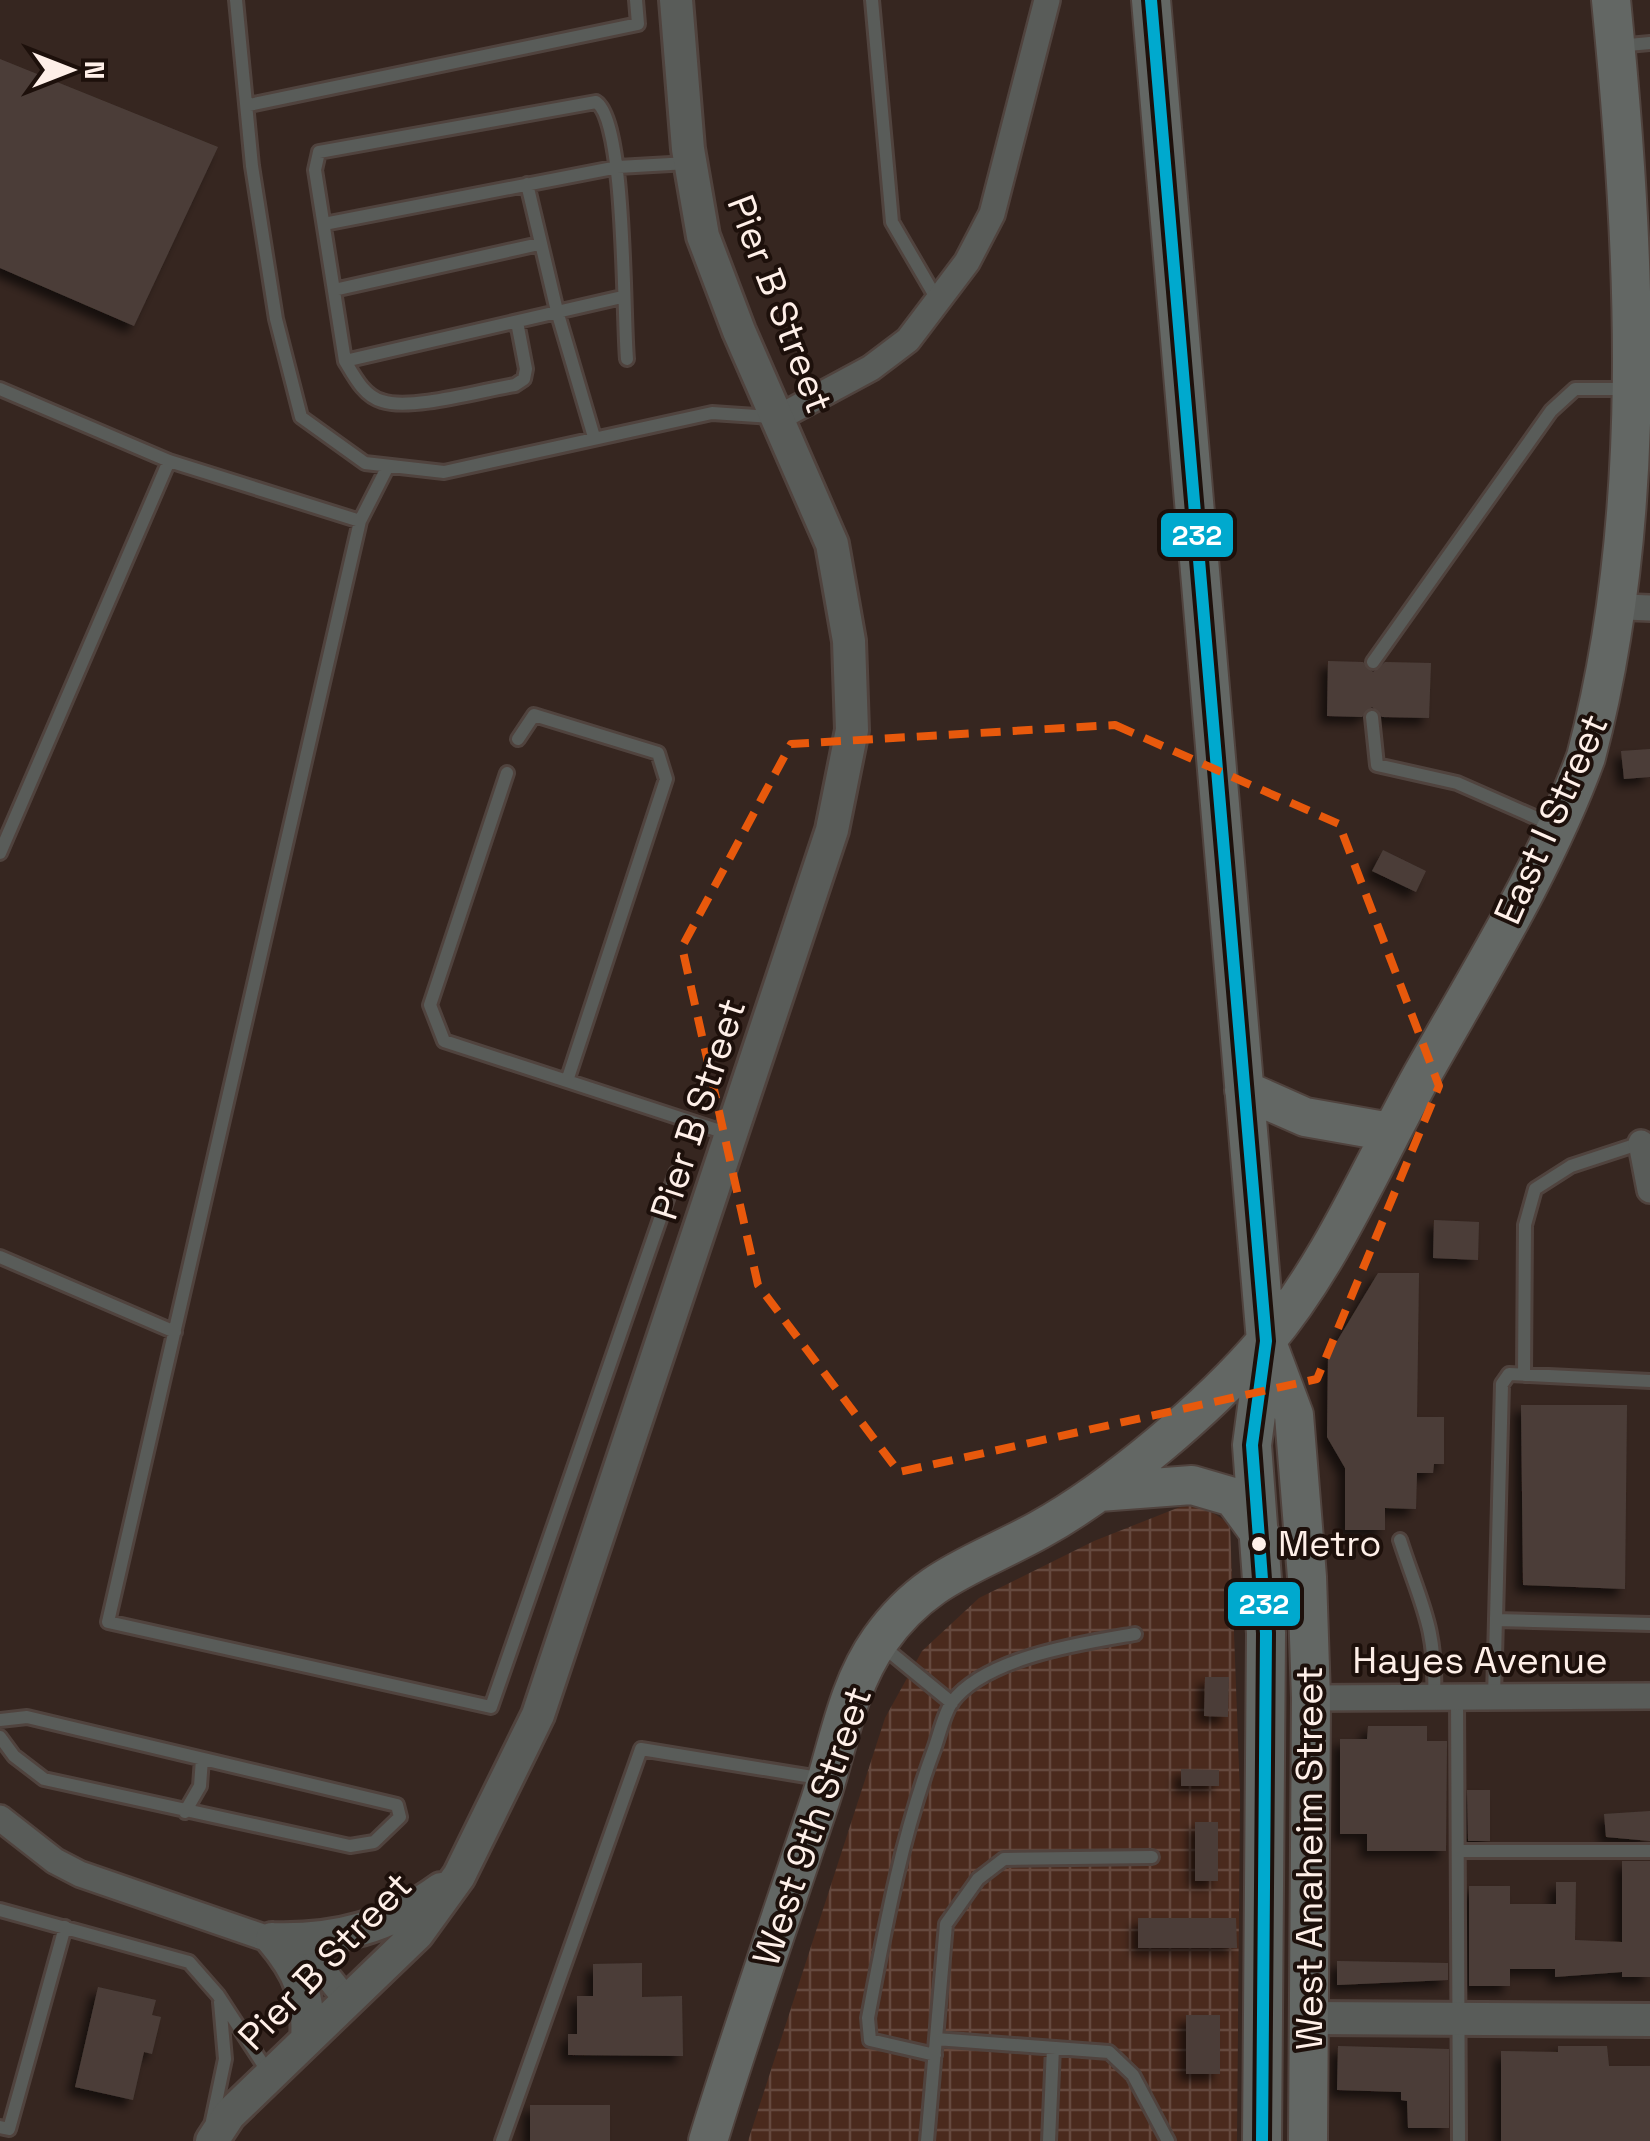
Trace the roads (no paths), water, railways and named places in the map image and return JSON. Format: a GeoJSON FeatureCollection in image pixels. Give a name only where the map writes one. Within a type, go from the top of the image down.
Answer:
{"type":"FeatureCollection","features":[{"type":"Feature","properties":{"kind":"main road","name":"West Anaheim Street"},"geometry":{"type":"LineString","coordinates":[[1151,0],[1266,1341],[1252,1445],[1266,1633],[1268,1862],[1262,2141]]}},
{"type":"Feature","properties":{"kind":"main road","name":"East I Street"},"geometry":{"type":"LineString","coordinates":[[1266,1341],[1316,1268],[1514,910],[1585,759],[1638,608],[1641,388],[1646,332],[1633,45],[1612,0]]}},
{"type":"Feature","properties":{"kind":"main road"},"geometry":{"type":"LineString","coordinates":[[1244,1090],[1305,1117],[1390,1132]]}},
{"type":"Feature","properties":{"kind":"main road","name":"West Anaheim Street"},"geometry":{"type":"LineString","coordinates":[[1266,1341],[1294,1415],[1311,1698],[1308,2141]]}},
{"type":"Feature","properties":{"kind":"main road","name":"West 9th Street"},"geometry":{"type":"LineString","coordinates":[[708,2141],[827,1779],[844,1713],[878,1642],[918,1596],[969,1561],[1041,1529],[1160,1444],[1266,1341]]}},
{"type":"Feature","properties":{"kind":"main road"},"geometry":{"type":"LineString","coordinates":[[1091,1493],[1192,1486],[1233,1497],[1260,1534]]}},
{"type":"Feature","properties":{"kind":"street","name":"Pier B Street"},"geometry":{"type":"LineString","coordinates":[[210,2141],[229,2115],[417,1934],[460,1876],[538,1716],[832,830],[852,730],[849,642],[832,544],[739,331],[703,236],[690,163],[676,0]]}},
{"type":"Feature","properties":{"kind":"street"},"geometry":{"type":"LineString","coordinates":[[780,418],[871,368],[908,340],[985,234],[1047,0]]}},
{"type":"Feature","properties":{"kind":"street"},"geometry":{"type":"LineString","coordinates":[[1641,1143],[1650,1190]]}},
{"type":"Feature","properties":{"kind":"street","name":"Hayes Avenue"},"geometry":{"type":"LineString","coordinates":[[1311,1698],[1650,1696]]}},
{"type":"Feature","properties":{"kind":"street"},"geometry":{"type":"LineString","coordinates":[[0,1818],[54,1861],[80,1874],[272,1939],[311,1960],[348,2002]]}},
{"type":"Feature","properties":{"kind":"street"},"geometry":{"type":"LineString","coordinates":[[272,1939],[342,1936],[378,1925],[460,1876]]}},
{"type":"Feature","properties":{"kind":"street"},"geometry":{"type":"LineString","coordinates":[[272,1939],[293,1963],[307,1994],[307,2040]]}},
{"type":"Feature","properties":{"kind":"street"},"geometry":{"type":"LineString","coordinates":[[1309,2018],[1650,2020]]}},
{"type":"Feature","properties":{"kind":"lane"},"geometry":{"type":"LineString","coordinates":[[236,0],[252,166],[276,319],[301,417],[365,463],[444,472],[712,413],[780,418]]}},
{"type":"Feature","properties":{"kind":"lane"},"geometry":{"type":"LineString","coordinates":[[249,106],[638,24],[636,0]]}},
{"type":"Feature","properties":{"kind":"lane"},"geometry":{"type":"LineString","coordinates":[[872,0],[892,222],[938,301]]}},
{"type":"Feature","properties":{"kind":"lane"},"geometry":{"type":"LineString","coordinates":[[517,322],[526,369],[524,379],[515,384],[403,402],[381,401],[361,387],[345,362],[315,160],[326,148],[596,102],[608,115],[618,166],[626,359]]}},
{"type":"Feature","properties":{"kind":"lane"},"geometry":{"type":"LineString","coordinates":[[324,224],[618,166],[690,163]]}},
{"type":"Feature","properties":{"kind":"lane"},"geometry":{"type":"LineString","coordinates":[[527,184],[556,312],[594,437]]}},
{"type":"Feature","properties":{"kind":"lane"},"geometry":{"type":"LineString","coordinates":[[334,290],[539,244]]}},
{"type":"Feature","properties":{"kind":"lane"},"geometry":{"type":"LineString","coordinates":[[345,362],[622,298]]}},
{"type":"Feature","properties":{"kind":"lane"},"geometry":{"type":"LineString","coordinates":[[1373,662],[1552,411],[1576,389],[1641,388]]}},
{"type":"Feature","properties":{"kind":"lane"},"geometry":{"type":"LineString","coordinates":[[0,389],[169,461],[360,522]]}},
{"type":"Feature","properties":{"kind":"lane"},"geometry":{"type":"LineString","coordinates":[[0,853],[169,461]]}},
{"type":"Feature","properties":{"kind":"lane"},"geometry":{"type":"LineString","coordinates":[[388,466],[360,522],[108,1622],[491,1707],[676,1173]]}},
{"type":"Feature","properties":{"kind":"lane"},"geometry":{"type":"LineString","coordinates":[[518,738],[534,716],[658,754],[666,779],[567,1081]]}},
{"type":"Feature","properties":{"kind":"lane"},"geometry":{"type":"LineString","coordinates":[[1372,717],[1377,765],[1457,783],[1556,826]]}},
{"type":"Feature","properties":{"kind":"lane"},"geometry":{"type":"LineString","coordinates":[[507,773],[430,1005],[444,1041],[731,1135]]}},
{"type":"Feature","properties":{"kind":"lane"},"geometry":{"type":"LineString","coordinates":[[1524,1375],[1524,1226],[1535,1189],[1571,1166],[1641,1143]]}},
{"type":"Feature","properties":{"kind":"lane"},"geometry":{"type":"LineString","coordinates":[[0,1257],[176,1332]]}},
{"type":"Feature","properties":{"kind":"lane"},"geometry":{"type":"LineString","coordinates":[[1494,1698],[1498,1418],[1502,1384],[1509,1374],[1650,1382]]}},
{"type":"Feature","properties":{"kind":"lane"},"geometry":{"type":"LineString","coordinates":[[1400,1540],[1427,1608],[1446,1698],[1458,1851],[1460,2141]]}},
{"type":"Feature","properties":{"kind":"lane"},"geometry":{"type":"LineString","coordinates":[[1496,1620],[1650,1624]]}},
{"type":"Feature","properties":{"kind":"lane"},"geometry":{"type":"LineString","coordinates":[[934,2055],[870,2040],[868,2018],[894,1881],[917,1796],[952,1702],[982,1678],[1057,1648],[1135,1634]]}},
{"type":"Feature","properties":{"kind":"lane"},"geometry":{"type":"LineString","coordinates":[[878,1642],[952,1702]]}},
{"type":"Feature","properties":{"kind":"lane"},"geometry":{"type":"LineString","coordinates":[[0,1720],[27,1716],[397,1804],[400,1816],[374,1842],[350,1846],[44,1779],[14,1756],[0,1737]]}},
{"type":"Feature","properties":{"kind":"lane"},"geometry":{"type":"LineString","coordinates":[[502,2141],[641,1749],[827,1779]]}},
{"type":"Feature","properties":{"kind":"lane"},"geometry":{"type":"LineString","coordinates":[[185,1812],[200,1786],[202,1759]]}},
{"type":"Feature","properties":{"kind":"lane"},"geometry":{"type":"LineString","coordinates":[[1458,1851],[1650,1852]]}},
{"type":"Feature","properties":{"kind":"lane"},"geometry":{"type":"LineString","coordinates":[[927,2141],[946,1924],[978,1880],[1004,1859],[1152,1857]]}},
{"type":"Feature","properties":{"kind":"lane"},"geometry":{"type":"LineString","coordinates":[[0,1910],[189,1962],[218,1995],[270,2075]]}},
{"type":"Feature","properties":{"kind":"lane"},"geometry":{"type":"LineString","coordinates":[[0,2127],[9,2129],[64,1927]]}},
{"type":"Feature","properties":{"kind":"lane"},"geometry":{"type":"LineString","coordinates":[[210,2141],[224,2060],[218,1995]]}},
{"type":"Feature","properties":{"kind":"lane"},"geometry":{"type":"LineString","coordinates":[[936,2039],[1108,2052],[1133,2075],[1168,2141]]}},
{"type":"Feature","properties":{"kind":"lane"},"geometry":{"type":"LineString","coordinates":[[1049,2141],[1053,2048]]}},
{"type":"Feature","properties":{"kind":"place","name":"Metro"},"geometry":{"type":"Point","coordinates":[1259,1544]}}]}
